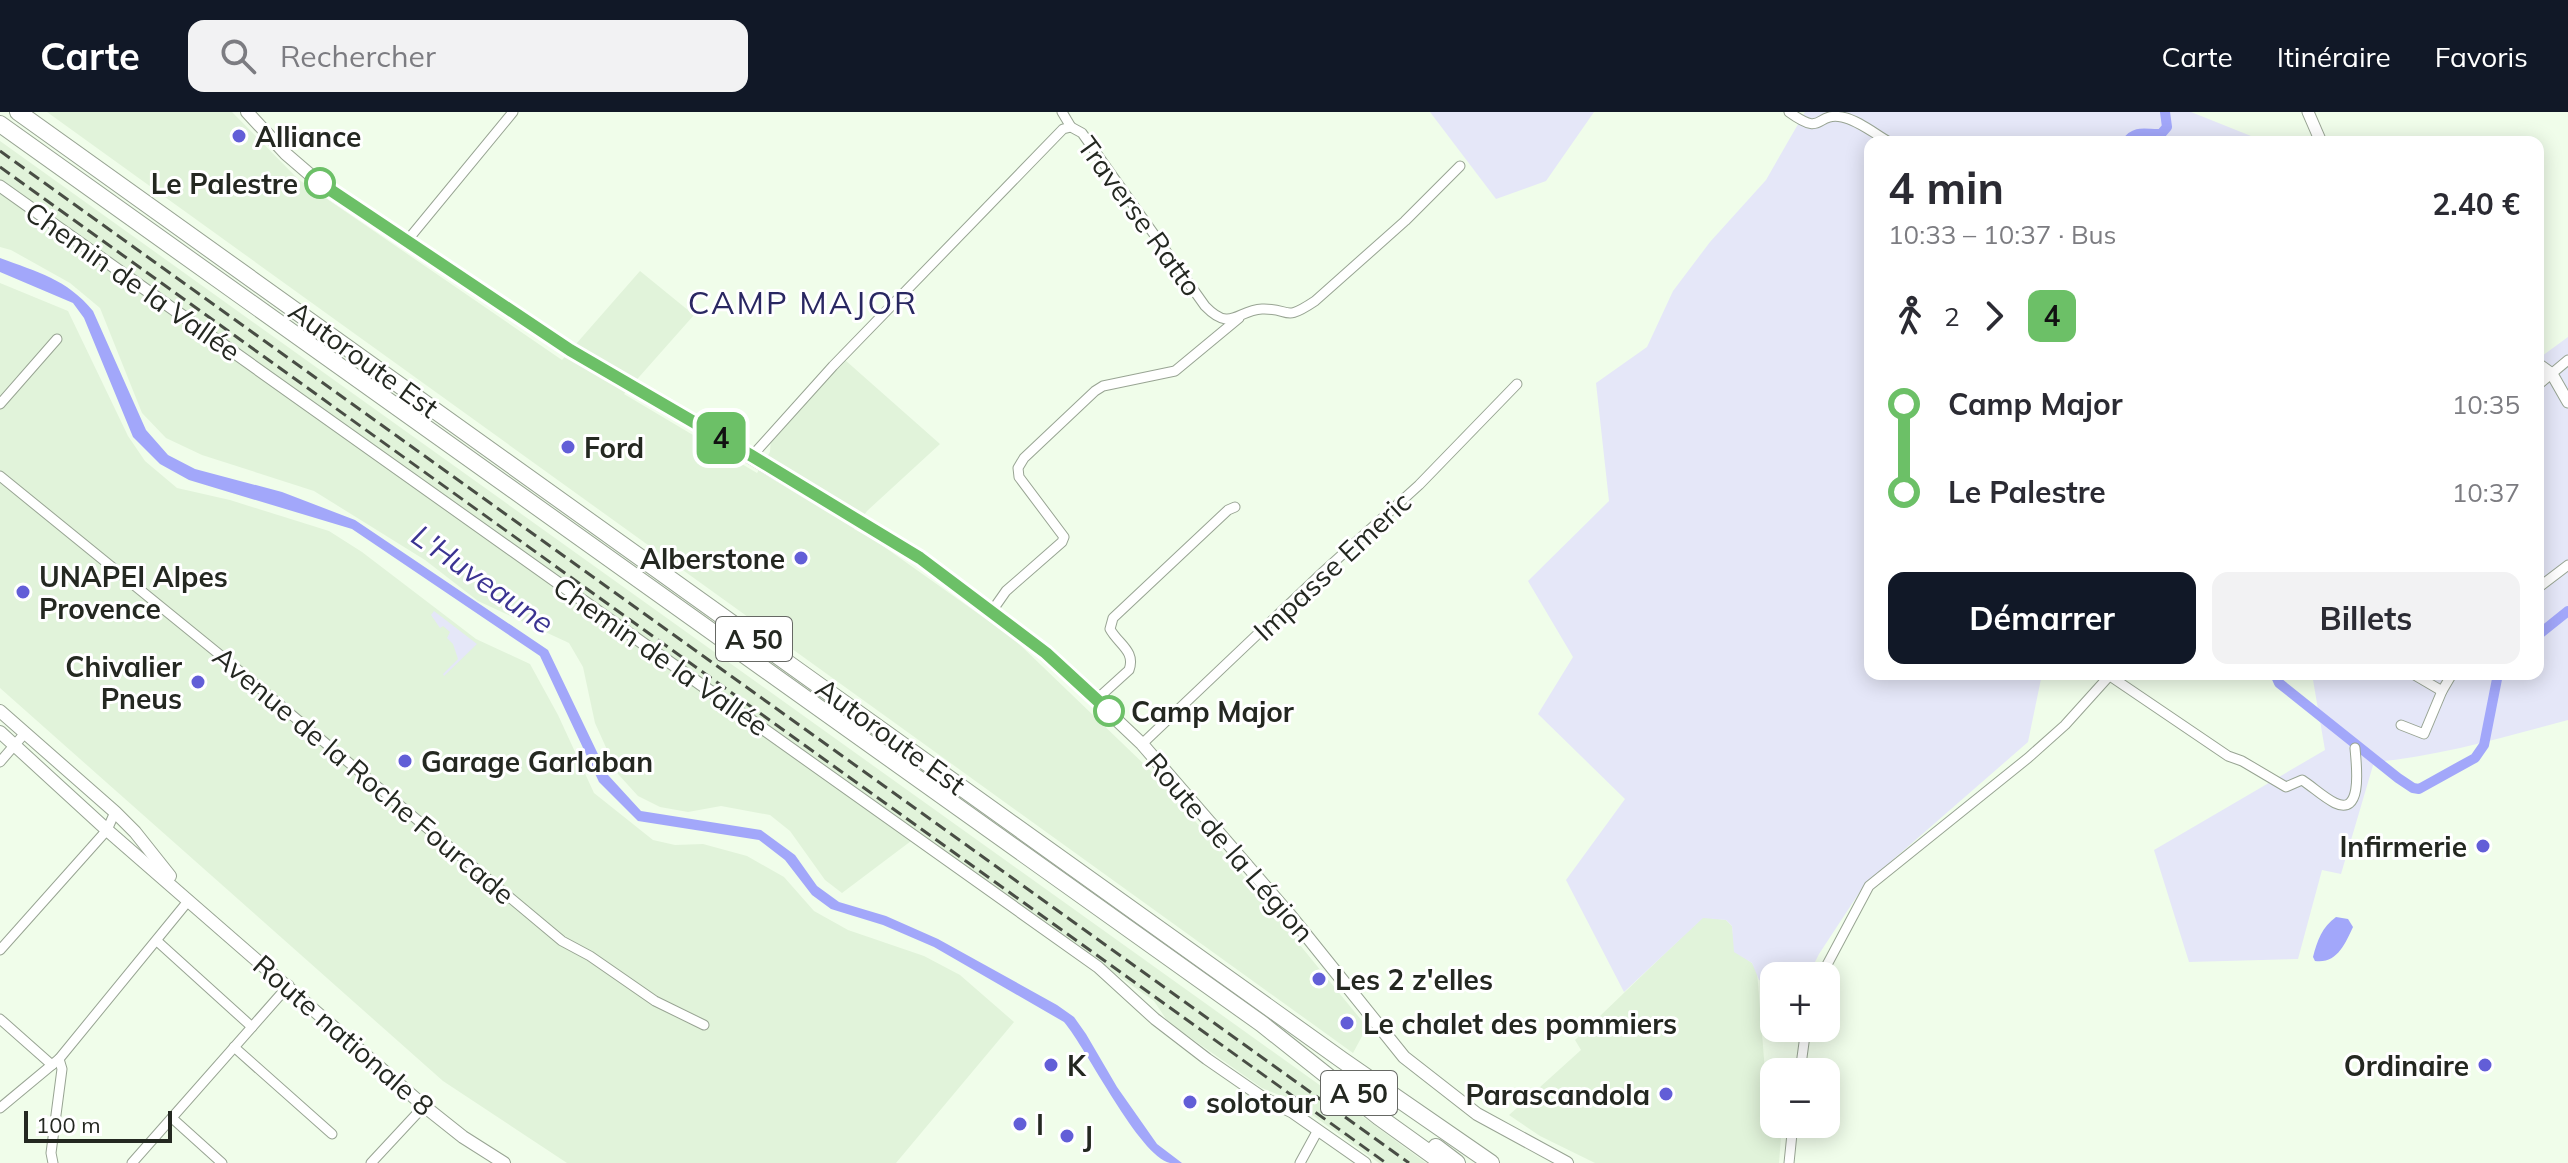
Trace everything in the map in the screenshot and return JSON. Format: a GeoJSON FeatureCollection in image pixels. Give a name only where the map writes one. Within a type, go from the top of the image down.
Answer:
{"type":"FeatureCollection","features":[{"type":"Feature","properties":{"kind":"highway","name":"Autoroute Est"},"geometry":{"type":"LineString","coordinates":[[18,112],[1342,1060],[1491,1163]]}},
{"type":"Feature","properties":{"kind":"highway","name":"Autoroute Est"},"geometry":{"type":"LineString","coordinates":[[0,124],[1262,1024],[1379,1117],[1443,1163]]}},
{"type":"Feature","properties":{"kind":"highway","name":"A 50"},"geometry":{"type":"LineString","coordinates":[[1262,1024],[1457,1163]]}},
{"type":"Feature","properties":{"kind":"main road","name":"Route de la Légion"},"geometry":{"type":"LineString","coordinates":[[247,112],[286,154],[329,191],[570,350],[920,558],[992,611],[1097,699],[1142,744],[1289,914],[1404,1057],[1477,1114],[1567,1163]]}},
{"type":"Feature","properties":{"kind":"main road"},"geometry":{"type":"LineString","coordinates":[[0,711],[115,812],[135,832],[189,900]]}},
{"type":"Feature","properties":{"kind":"main road"},"geometry":{"type":"LineString","coordinates":[[0,732],[189,900]]}},
{"type":"Feature","properties":{"kind":"main road","name":"Route nationale 8"},"geometry":{"type":"LineString","coordinates":[[189,900],[424,1106],[463,1137],[504,1163]]}},
{"type":"Feature","properties":{"kind":"street"},"geometry":{"type":"LineString","coordinates":[[406,242],[513,112]]}},
{"type":"Feature","properties":{"kind":"street"},"geometry":{"type":"LineString","coordinates":[[1062,112],[1071,127]]}},
{"type":"Feature","properties":{"kind":"street"},"geometry":{"type":"LineString","coordinates":[[1789,112],[1806,124],[1816,124],[1827,116],[1843,114],[1879,136]]}},
{"type":"Feature","properties":{"kind":"street"},"geometry":{"type":"LineString","coordinates":[[2308,112],[2318,136]]}},
{"type":"Feature","properties":{"kind":"street","name":"Traverse Ratto"},"geometry":{"type":"LineString","coordinates":[[752,456],[833,366],[1063,129],[1071,127],[1082,133],[1205,306],[1220,318],[1239,318]]}},
{"type":"Feature","properties":{"kind":"street"},"geometry":{"type":"LineString","coordinates":[[992,611],[1006,591],[1064,537],[1019,477],[1018,468],[1024,458],[1103,386],[1175,371],[1239,318],[1258,309],[1293,314],[1315,301],[1405,221],[1460,166]]}},
{"type":"Feature","properties":{"kind":"street","name":"Chemin de la Vallée"},"geometry":{"type":"LineString","coordinates":[[0,186],[1098,967],[1155,1019],[1207,1059],[1262,1097],[1292,1112],[1365,1163]]}},
{"type":"Feature","properties":{"kind":"street"},"geometry":{"type":"LineString","coordinates":[[0,404],[57,339]]}},
{"type":"Feature","properties":{"kind":"street"},"geometry":{"type":"LineString","coordinates":[[2544,380],[2568,360]]}},
{"type":"Feature","properties":{"kind":"street"},"geometry":{"type":"LineString","coordinates":[[2544,368],[2552,374],[2568,402]]}},
{"type":"Feature","properties":{"kind":"street","name":"Impasse Emeric"},"geometry":{"type":"LineString","coordinates":[[1142,744],[1419,485],[1517,384]]}},
{"type":"Feature","properties":{"kind":"street","name":"Avenue de la Roche Fourcade"},"geometry":{"type":"LineString","coordinates":[[0,476],[225,659],[562,941],[590,956],[655,1001],[704,1025]]}},
{"type":"Feature","properties":{"kind":"street"},"geometry":{"type":"LineString","coordinates":[[1097,699],[1129,670],[1131,664],[1130,653],[1110,629],[1113,618],[1228,510],[1235,507]]}},
{"type":"Feature","properties":{"kind":"street"},"geometry":{"type":"LineString","coordinates":[[2544,583],[2568,565]]}},
{"type":"Feature","properties":{"kind":"street"},"geometry":{"type":"LineString","coordinates":[[1828,962],[1869,886],[2028,758],[2065,725],[2106,680]]}},
{"type":"Feature","properties":{"kind":"street"},"geometry":{"type":"LineString","coordinates":[[2117,680],[2228,756],[2286,787],[2302,780],[2338,805],[2346,805],[2353,799],[2358,782],[2355,748]]}},
{"type":"Feature","properties":{"kind":"street"},"geometry":{"type":"LineString","coordinates":[[2423,680],[2442,691]]}},
{"type":"Feature","properties":{"kind":"street"},"geometry":{"type":"LineString","coordinates":[[2401,725],[2424,734],[2448,680]]}},
{"type":"Feature","properties":{"kind":"street"},"geometry":{"type":"LineString","coordinates":[[0,762],[25,733]]}},
{"type":"Feature","properties":{"kind":"street"},"geometry":{"type":"LineString","coordinates":[[0,950],[107,830],[115,812]]}},
{"type":"Feature","properties":{"kind":"street"},"geometry":{"type":"LineString","coordinates":[[0,1108],[55,1062],[189,900]]}},
{"type":"Feature","properties":{"kind":"street"},"geometry":{"type":"LineString","coordinates":[[157,941],[252,1027]]}},
{"type":"Feature","properties":{"kind":"street"},"geometry":{"type":"LineString","coordinates":[[132,1163],[289,985]]}},
{"type":"Feature","properties":{"kind":"street"},"geometry":{"type":"LineString","coordinates":[[0,1019],[62,1069],[51,1153],[53,1163]]}},
{"type":"Feature","properties":{"kind":"street"},"geometry":{"type":"LineString","coordinates":[[234,1047],[332,1134]]}},
{"type":"Feature","properties":{"kind":"street"},"geometry":{"type":"LineString","coordinates":[[371,1163],[424,1106]]}},
{"type":"Feature","properties":{"kind":"street"},"geometry":{"type":"LineString","coordinates":[[172,1118],[222,1163]]}},
{"type":"Feature","properties":{"kind":"street"},"geometry":{"type":"LineString","coordinates":[[1300,1163],[1318,1130]]}},
{"type":"Feature","properties":{"kind":"street"},"geometry":{"type":"LineString","coordinates":[[1789,1163],[1792,1138]]}},
{"type":"Feature","properties":{"kind":"shaded area"},"geometry":{"type":"Polygon","coordinates":[[[47,112],[232,112],[298,179],[562,360],[640,271],[694,315],[624,394],[757,473],[770,452],[771,437],[845,360],[940,444],[867,511],[854,529],[876,541],[1014,639],[1147,767],[1236,867],[1367,1027],[1353,1053],[47,112]]]}},
{"type":"Feature","properties":{"kind":"shaded area"},"geometry":{"type":"Polygon","coordinates":[[[1430,112],[1594,112],[1546,181],[1496,199],[1430,112]]]}},
{"type":"Feature","properties":{"kind":"shaded area"},"geometry":{"type":"Polygon","coordinates":[[[1805,112],[2191,112],[2251,136],[1864,136],[1864,680],[2041,680],[2028,742],[1865,884],[1815,962],[1760,962],[1759,980],[1752,963],[1734,952],[1732,926],[1726,920],[1703,918],[1624,992],[1566,880],[1625,799],[1538,714],[1573,657],[1528,581],[1609,501],[1596,383],[1647,347],[1673,291],[1710,242],[1766,180],[1805,112]]]}},
{"type":"Feature","properties":{"kind":"shaded area"},"geometry":{"type":"Polygon","coordinates":[[[0,141],[1426,1163],[1379,1163],[1293,1101],[1262,1088],[1168,1022],[1154,1001],[919,835],[842,893],[825,880],[790,831],[770,815],[721,806],[688,812],[660,807],[638,796],[618,774],[595,723],[583,667],[569,643],[478,601],[425,560],[314,491],[202,455],[166,438],[142,413],[100,308],[70,283],[0,247],[0,141]]]}},
{"type":"Feature","properties":{"kind":"shaded area"},"geometry":{"type":"Polygon","coordinates":[[[0,283],[68,311],[128,436],[145,461],[177,488],[230,500],[329,531],[362,552],[476,639],[530,664],[558,715],[594,793],[653,840],[675,845],[703,844],[747,856],[784,877],[814,911],[848,930],[924,956],[960,975],[1014,1022],[896,1163],[567,1163],[443,1081],[0,688],[0,283]]]}},
{"type":"Feature","properties":{"kind":"shaded area"},"geometry":{"type":"Polygon","coordinates":[[[2568,337],[2568,720],[2448,751],[2374,762],[2341,874],[2322,870],[2298,959],[2189,962],[2154,850],[2325,750],[2313,680],[2544,680],[2544,355],[2568,337]]]}},
{"type":"Feature","properties":{"kind":"shaded area"},"geometry":{"type":"Polygon","coordinates":[[[434,611],[477,644],[444,676],[458,659],[453,644],[447,638],[450,632],[443,626],[440,628],[431,615],[434,611]]]}},
{"type":"Feature","properties":{"kind":"shaded area"},"geometry":{"type":"Polygon","coordinates":[[[1703,917],[1726,920],[1732,926],[1735,951],[1752,963],[1757,971],[1760,1042],[1763,1042],[1764,1058],[1760,1058],[1760,1138],[1781,1138],[1779,1163],[1595,1163],[1540,1136],[1509,1115],[1581,1050],[1575,1040],[1703,917]]]}},
{"type":"Feature","properties":{"kind":"water"},"geometry":{"type":"Polygon","coordinates":[[[0,258],[62,284],[93,311],[146,430],[168,455],[195,469],[282,492],[355,520],[548,650],[608,775],[641,811],[761,830],[795,855],[817,886],[839,902],[886,916],[938,939],[1057,1005],[1074,1017],[1157,1144],[1182,1163],[1170,1163],[1157,1156],[1144,1142],[1064,1022],[934,947],[883,925],[831,909],[812,895],[785,860],[759,840],[638,821],[599,782],[540,656],[352,529],[189,480],[160,464],[133,437],[84,318],[73,303],[0,272],[0,258]]]}},
{"type":"Feature","properties":{"kind":"water"},"geometry":{"type":"Polygon","coordinates":[[[2336,917],[2348,919],[2353,927],[2335,956],[2315,961],[2316,945],[2327,925],[2336,917]]]}},
{"type":"Feature","properties":{"kind":"waterway"},"geometry":{"type":"LineString","coordinates":[[2134,136],[2161,134],[2167,127],[2165,112]]}},
{"type":"Feature","properties":{"kind":"waterway"},"geometry":{"type":"LineString","coordinates":[[2544,630],[2568,611]]}},
{"type":"Feature","properties":{"kind":"waterway"},"geometry":{"type":"LineString","coordinates":[[2278,680],[2398,778],[2419,789],[2475,758],[2484,745],[2497,680]]}},
{"type":"Feature","properties":{"kind":"railway"},"geometry":{"type":"LineString","coordinates":[[0,151],[1409,1163]]}},
{"type":"Feature","properties":{"kind":"railway"},"geometry":{"type":"LineString","coordinates":[[0,167],[1386,1163]]}},
{"type":"Feature","properties":{"kind":"bus line","name":"4"},"geometry":{"type":"LineString","coordinates":[[320,183],[570,350],[920,558],[1046,653],[1109,711]]}},
{"type":"Feature","properties":{"kind":"place","name":"Alliance"},"geometry":{"type":"Point","coordinates":[239,136]}},
{"type":"Feature","properties":{"kind":"place","name":"Le Palestre"},"geometry":{"type":"Point","coordinates":[320,183]}},
{"type":"Feature","properties":{"kind":"place","name":"Ford"},"geometry":{"type":"Point","coordinates":[568,447]}},
{"type":"Feature","properties":{"kind":"place","name":"Alberstone"},"geometry":{"type":"Point","coordinates":[801,558]}},
{"type":"Feature","properties":{"kind":"place","name":"UNAPEI Alpes Provence"},"geometry":{"type":"Point","coordinates":[23,592]}},
{"type":"Feature","properties":{"kind":"place","name":"Chivalier Pneus"},"geometry":{"type":"Point","coordinates":[198,682]}},
{"type":"Feature","properties":{"kind":"place","name":"Camp Major"},"geometry":{"type":"Point","coordinates":[1109,711]}},
{"type":"Feature","properties":{"kind":"place","name":"Garage Garlaban"},"geometry":{"type":"Point","coordinates":[405,761]}},
{"type":"Feature","properties":{"kind":"place","name":"Infirmerie"},"geometry":{"type":"Point","coordinates":[2483,846]}},
{"type":"Feature","properties":{"kind":"place","name":"Les 2 z'elles"},"geometry":{"type":"Point","coordinates":[1319,979]}},
{"type":"Feature","properties":{"kind":"place","name":"Le chalet des pommiers"},"geometry":{"type":"Point","coordinates":[1347,1023]}},
{"type":"Feature","properties":{"kind":"place","name":"K"},"geometry":{"type":"Point","coordinates":[1051,1065]}},
{"type":"Feature","properties":{"kind":"place","name":"Ordinaire"},"geometry":{"type":"Point","coordinates":[2485,1065]}},
{"type":"Feature","properties":{"kind":"place","name":"Parascandola"},"geometry":{"type":"Point","coordinates":[1666,1094]}},
{"type":"Feature","properties":{"kind":"place","name":"solotour"},"geometry":{"type":"Point","coordinates":[1190,1102]}},
{"type":"Feature","properties":{"kind":"place","name":"I"},"geometry":{"type":"Point","coordinates":[1020,1124]}},
{"type":"Feature","properties":{"kind":"place","name":"J"},"geometry":{"type":"Point","coordinates":[1067,1136]}},
{"type":"Feature","properties":{"kind":"district","name":"CAMP MAJOR"},"geometry":{"type":"Point","coordinates":[803,302]}},
{"type":"Feature","properties":{"kind":"water label","name":"L'Huveaune"},"geometry":{"type":"Point","coordinates":[483,579]}}]}
